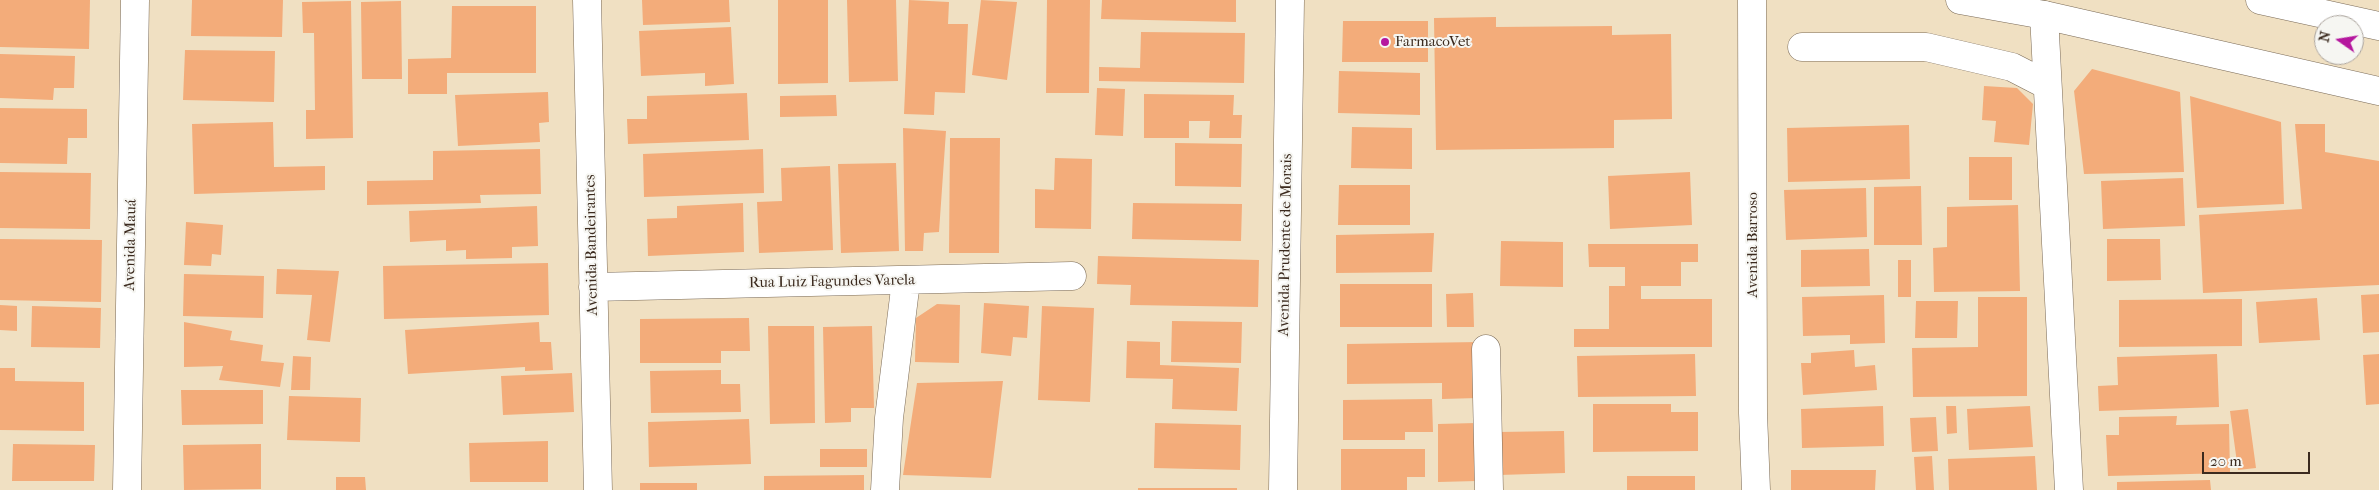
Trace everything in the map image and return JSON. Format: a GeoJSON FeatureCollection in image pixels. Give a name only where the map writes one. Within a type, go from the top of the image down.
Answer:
{"type":"FeatureCollection","features":[{"type":"Feature","properties":{"kind":"street","name":"Avenida Mauá"},"geometry":{"type":"LineString","coordinates":[[127,490],[135,0]]}},
{"type":"Feature","properties":{"kind":"street","name":"Avenida Bandeirantes"},"geometry":{"type":"LineString","coordinates":[[587,0],[598,490]]}},
{"type":"Feature","properties":{"kind":"street","name":"Avenida Prudente de Morais"},"geometry":{"type":"LineString","coordinates":[[1283,490],[1290,0]]}},
{"type":"Feature","properties":{"kind":"street","name":"Avenida Barroso"},"geometry":{"type":"LineString","coordinates":[[1752,0],[1753,414],[1756,490]]}},
{"type":"Feature","properties":{"kind":"street"},"geometry":{"type":"LineString","coordinates":[[1960,0],[2044,15],[2379,91]]}},
{"type":"Feature","properties":{"kind":"street"},"geometry":{"type":"LineString","coordinates":[[2260,0],[2379,26]]}},
{"type":"Feature","properties":{"kind":"street"},"geometry":{"type":"LineString","coordinates":[[2044,15],[2069,490]]}},
{"type":"Feature","properties":{"kind":"street"},"geometry":{"type":"LineString","coordinates":[[1802,47],[1926,48],[2012,67],[2047,85]]}},
{"type":"Feature","properties":{"kind":"street","name":"Rua Luiz Fagundes Varela"},"geometry":{"type":"LineString","coordinates":[[593,287],[1072,276]]}},
{"type":"Feature","properties":{"kind":"street"},"geometry":{"type":"LineString","coordinates":[[885,490],[889,418],[906,281]]}},
{"type":"Feature","properties":{"kind":"street"},"geometry":{"type":"LineString","coordinates":[[1486,349],[1490,490]]}},
{"type":"Feature","properties":{"kind":"building"},"geometry":{"type":"Polygon","coordinates":[[[0,0],[90,0],[89,49],[0,47],[0,0]]]}},
{"type":"Feature","properties":{"kind":"building"},"geometry":{"type":"Polygon","coordinates":[[[192,0],[283,0],[282,37],[191,36],[192,0]]]}},
{"type":"Feature","properties":{"kind":"building"},"geometry":{"type":"Polygon","coordinates":[[[642,0],[729,0],[730,22],[643,25],[642,0]]]}},
{"type":"Feature","properties":{"kind":"building"},"geometry":{"type":"Polygon","coordinates":[[[778,0],[828,0],[828,83],[778,84],[778,0]]]}},
{"type":"Feature","properties":{"kind":"building"},"geometry":{"type":"Polygon","coordinates":[[[847,0],[896,0],[898,81],[849,82],[847,0]]]}},
{"type":"Feature","properties":{"kind":"building"},"geometry":{"type":"Polygon","coordinates":[[[909,0],[949,2],[948,24],[968,24],[965,93],[935,92],[934,115],[904,114],[909,0]]]}},
{"type":"Feature","properties":{"kind":"building"},"geometry":{"type":"Polygon","coordinates":[[[981,0],[1017,2],[1007,80],[972,75],[981,0]]]}},
{"type":"Feature","properties":{"kind":"building"},"geometry":{"type":"Polygon","coordinates":[[[1047,0],[1090,0],[1089,93],[1046,93],[1047,0]]]}},
{"type":"Feature","properties":{"kind":"building"},"geometry":{"type":"Polygon","coordinates":[[[1102,0],[1236,0],[1236,22],[1101,19],[1102,0]]]}},
{"type":"Feature","properties":{"kind":"building"},"geometry":{"type":"Polygon","coordinates":[[[351,1],[353,138],[306,139],[306,110],[315,110],[314,33],[303,33],[302,2],[351,1]]]}},
{"type":"Feature","properties":{"kind":"building"},"geometry":{"type":"Polygon","coordinates":[[[401,1],[402,79],[362,79],[361,2],[401,1]]]}},
{"type":"Feature","properties":{"kind":"building"},"geometry":{"type":"Polygon","coordinates":[[[452,6],[536,6],[536,73],[447,73],[447,94],[408,94],[408,59],[451,58],[452,6]]]}},
{"type":"Feature","properties":{"kind":"building"},"geometry":{"type":"Polygon","coordinates":[[[1496,17],[1496,27],[1612,26],[1612,35],[1671,34],[1672,119],[1614,120],[1614,148],[1436,150],[1434,18],[1496,17]]]}},
{"type":"Feature","properties":{"kind":"building","name":"FarmacoVet"},"geometry":{"type":"Polygon","coordinates":[[[1343,21],[1428,21],[1428,62],[1342,62],[1343,21]]]}},
{"type":"Feature","properties":{"kind":"building"},"geometry":{"type":"Polygon","coordinates":[[[731,27],[734,84],[705,86],[705,73],[641,76],[639,31],[731,27]]]}},
{"type":"Feature","properties":{"kind":"building"},"geometry":{"type":"Polygon","coordinates":[[[1141,32],[1245,33],[1244,83],[1099,81],[1099,67],[1140,68],[1141,32]]]}},
{"type":"Feature","properties":{"kind":"building"},"geometry":{"type":"Polygon","coordinates":[[[185,50],[275,51],[274,102],[183,100],[185,50]]]}},
{"type":"Feature","properties":{"kind":"building"},"geometry":{"type":"Polygon","coordinates":[[[0,54],[75,56],[74,88],[54,88],[53,100],[0,98],[0,54]]]}},
{"type":"Feature","properties":{"kind":"building"},"geometry":{"type":"Polygon","coordinates":[[[2092,69],[2180,92],[2184,172],[2084,174],[2074,91],[2092,69]]]}},
{"type":"Feature","properties":{"kind":"building"},"geometry":{"type":"Polygon","coordinates":[[[1339,71],[1420,73],[1420,115],[1338,113],[1339,71]]]}},
{"type":"Feature","properties":{"kind":"building"},"geometry":{"type":"Polygon","coordinates":[[[1984,86],[2017,88],[2033,104],[2029,145],[1994,142],[1996,121],[1982,120],[1984,86]]]}},
{"type":"Feature","properties":{"kind":"building"},"geometry":{"type":"Polygon","coordinates":[[[1097,88],[1125,89],[1123,136],[1095,135],[1097,88]]]}},
{"type":"Feature","properties":{"kind":"building"},"geometry":{"type":"Polygon","coordinates":[[[548,92],[549,122],[539,123],[540,142],[458,146],[455,95],[548,92]]]}},
{"type":"Feature","properties":{"kind":"building"},"geometry":{"type":"Polygon","coordinates":[[[747,93],[749,140],[628,144],[627,119],[647,119],[647,96],[747,93]]]}},
{"type":"Feature","properties":{"kind":"building"},"geometry":{"type":"Polygon","coordinates":[[[1144,94],[1234,95],[1233,115],[1242,115],[1241,138],[1209,138],[1210,121],[1189,121],[1189,138],[1144,138],[1144,94]]]}},
{"type":"Feature","properties":{"kind":"building"},"geometry":{"type":"Polygon","coordinates":[[[836,95],[837,116],[780,117],[780,96],[836,95]]]}},
{"type":"Feature","properties":{"kind":"building"},"geometry":{"type":"Polygon","coordinates":[[[2190,96],[2281,122],[2284,204],[2197,208],[2190,96]]]}},
{"type":"Feature","properties":{"kind":"building"},"geometry":{"type":"Polygon","coordinates":[[[0,108],[87,109],[87,138],[68,138],[67,164],[0,163],[0,108]]]}},
{"type":"Feature","properties":{"kind":"building"},"geometry":{"type":"Polygon","coordinates":[[[273,122],[274,167],[325,166],[325,190],[194,194],[192,124],[273,122]]]}},
{"type":"Feature","properties":{"kind":"building"},"geometry":{"type":"Polygon","coordinates":[[[2295,124],[2325,124],[2325,152],[2379,161],[2379,285],[2203,293],[2199,215],[2302,209],[2295,124]]]}},
{"type":"Feature","properties":{"kind":"building"},"geometry":{"type":"Polygon","coordinates":[[[1909,125],[1910,179],[1788,182],[1787,128],[1909,125]]]}},
{"type":"Feature","properties":{"kind":"building"},"geometry":{"type":"Polygon","coordinates":[[[1352,127],[1412,128],[1412,169],[1351,168],[1352,127]]]}},
{"type":"Feature","properties":{"kind":"building"},"geometry":{"type":"Polygon","coordinates":[[[903,128],[946,131],[939,232],[924,233],[923,251],[905,251],[903,128]]]}},
{"type":"Feature","properties":{"kind":"building"},"geometry":{"type":"Polygon","coordinates":[[[950,138],[1000,138],[999,253],[949,253],[950,138]]]}},
{"type":"Feature","properties":{"kind":"building"},"geometry":{"type":"Polygon","coordinates":[[[1175,143],[1242,144],[1241,187],[1175,186],[1175,143]]]}},
{"type":"Feature","properties":{"kind":"building"},"geometry":{"type":"Polygon","coordinates":[[[540,149],[541,194],[480,195],[481,203],[367,205],[367,181],[433,180],[433,151],[540,149]]]}},
{"type":"Feature","properties":{"kind":"building"},"geometry":{"type":"Polygon","coordinates":[[[763,149],[764,193],[644,197],[643,154],[763,149]]]}},
{"type":"Feature","properties":{"kind":"building"},"geometry":{"type":"Polygon","coordinates":[[[1969,157],[2012,157],[2012,200],[1969,200],[1969,157]]]}},
{"type":"Feature","properties":{"kind":"building"},"geometry":{"type":"Polygon","coordinates":[[[1055,158],[1092,159],[1091,229],[1035,228],[1035,189],[1054,190],[1055,158]]]}},
{"type":"Feature","properties":{"kind":"building"},"geometry":{"type":"Polygon","coordinates":[[[896,163],[899,251],[841,253],[838,164],[896,163]]]}},
{"type":"Feature","properties":{"kind":"building"},"geometry":{"type":"Polygon","coordinates":[[[830,166],[833,250],[759,253],[757,202],[782,201],[781,168],[830,166]]]}},
{"type":"Feature","properties":{"kind":"building"},"geometry":{"type":"Polygon","coordinates":[[[0,172],[91,173],[90,229],[0,228],[0,172]]]}},
{"type":"Feature","properties":{"kind":"building"},"geometry":{"type":"Polygon","coordinates":[[[1690,172],[1692,225],[1610,229],[1608,176],[1690,172]]]}},
{"type":"Feature","properties":{"kind":"building"},"geometry":{"type":"Polygon","coordinates":[[[2183,178],[2185,226],[2103,229],[2101,181],[2183,178]]]}},
{"type":"Feature","properties":{"kind":"building"},"geometry":{"type":"Polygon","coordinates":[[[1339,185],[1410,185],[1410,225],[1338,225],[1339,185]]]}},
{"type":"Feature","properties":{"kind":"building"},"geometry":{"type":"Polygon","coordinates":[[[1921,186],[1922,245],[1874,245],[1874,187],[1921,186]]]}},
{"type":"Feature","properties":{"kind":"building"},"geometry":{"type":"Polygon","coordinates":[[[1866,188],[1867,237],[1786,240],[1784,190],[1866,188]]]}},
{"type":"Feature","properties":{"kind":"building"},"geometry":{"type":"Polygon","coordinates":[[[743,203],[744,252],[648,256],[647,219],[677,218],[677,206],[743,203]]]}},
{"type":"Feature","properties":{"kind":"building"},"geometry":{"type":"Polygon","coordinates":[[[1133,203],[1242,204],[1241,241],[1132,239],[1133,203]]]}},
{"type":"Feature","properties":{"kind":"building"},"geometry":{"type":"Polygon","coordinates":[[[2018,205],[2020,291],[1934,292],[1933,248],[1947,247],[1947,207],[2018,205]]]}},
{"type":"Feature","properties":{"kind":"building"},"geometry":{"type":"Polygon","coordinates":[[[537,206],[538,246],[512,247],[512,258],[466,259],[466,250],[446,251],[446,240],[410,242],[409,211],[537,206]]]}},
{"type":"Feature","properties":{"kind":"building"},"geometry":{"type":"Polygon","coordinates":[[[186,222],[223,225],[221,255],[212,254],[211,266],[184,265],[186,222]]]}},
{"type":"Feature","properties":{"kind":"building"},"geometry":{"type":"Polygon","coordinates":[[[1434,233],[1432,272],[1336,273],[1336,235],[1434,233]]]}},
{"type":"Feature","properties":{"kind":"building"},"geometry":{"type":"Polygon","coordinates":[[[0,239],[102,240],[101,302],[0,300],[0,239]]]}},
{"type":"Feature","properties":{"kind":"building"},"geometry":{"type":"Polygon","coordinates":[[[2107,239],[2160,239],[2161,280],[2107,281],[2107,239]]]}},
{"type":"Feature","properties":{"kind":"building"},"geometry":{"type":"Polygon","coordinates":[[[1501,241],[1563,242],[1563,287],[1500,286],[1501,241]]]}},
{"type":"Feature","properties":{"kind":"building"},"geometry":{"type":"Polygon","coordinates":[[[1588,244],[1698,244],[1698,262],[1681,262],[1681,286],[1641,286],[1641,299],[1712,299],[1712,347],[1574,347],[1574,329],[1609,329],[1609,286],[1625,286],[1625,267],[1589,267],[1588,244]]]}},
{"type":"Feature","properties":{"kind":"building"},"geometry":{"type":"Polygon","coordinates":[[[1869,249],[1870,286],[1801,287],[1801,250],[1869,249]]]}},
{"type":"Feature","properties":{"kind":"building"},"geometry":{"type":"Polygon","coordinates":[[[1098,256],[1259,260],[1258,307],[1130,305],[1131,285],[1097,284],[1098,256]]]}},
{"type":"Feature","properties":{"kind":"building"},"geometry":{"type":"Polygon","coordinates":[[[1898,260],[1911,260],[1911,297],[1898,297],[1898,260]]]}},
{"type":"Feature","properties":{"kind":"building"},"geometry":{"type":"Polygon","coordinates":[[[548,263],[549,315],[384,319],[383,266],[548,263]]]}},
{"type":"Feature","properties":{"kind":"building"},"geometry":{"type":"Polygon","coordinates":[[[277,269],[339,271],[330,342],[307,340],[312,295],[276,294],[277,269]]]}},
{"type":"Feature","properties":{"kind":"building"},"geometry":{"type":"Polygon","coordinates":[[[184,274],[264,276],[263,318],[183,316],[184,274]]]}},
{"type":"Feature","properties":{"kind":"building"},"geometry":{"type":"Polygon","coordinates":[[[1340,284],[1432,284],[1432,327],[1340,327],[1340,284]]]}},
{"type":"Feature","properties":{"kind":"building"},"geometry":{"type":"Polygon","coordinates":[[[1473,293],[1474,327],[1447,327],[1446,294],[1473,293]]]}},
{"type":"Feature","properties":{"kind":"building"},"geometry":{"type":"Polygon","coordinates":[[[2379,294],[2379,332],[2363,333],[2361,295],[2379,294]]]}},
{"type":"Feature","properties":{"kind":"building"},"geometry":{"type":"Polygon","coordinates":[[[1884,295],[1885,343],[1850,344],[1850,335],[1803,336],[1802,297],[1884,295]]]}},
{"type":"Feature","properties":{"kind":"building"},"geometry":{"type":"Polygon","coordinates":[[[1978,297],[2027,297],[2027,396],[1913,397],[1912,348],[1978,347],[1978,297]]]}},
{"type":"Feature","properties":{"kind":"building"},"geometry":{"type":"Polygon","coordinates":[[[2317,298],[2320,340],[2259,343],[2256,302],[2317,298]]]}},
{"type":"Feature","properties":{"kind":"building"},"geometry":{"type":"Polygon","coordinates":[[[2242,299],[2242,346],[2119,347],[2119,300],[2242,299]]]}},
{"type":"Feature","properties":{"kind":"building"},"geometry":{"type":"Polygon","coordinates":[[[1916,301],[1958,301],[1957,338],[1915,338],[1916,301]]]}},
{"type":"Feature","properties":{"kind":"building"},"geometry":{"type":"Polygon","coordinates":[[[984,303],[1029,306],[1027,338],[1013,337],[1011,356],[981,353],[984,303]]]}},
{"type":"Feature","properties":{"kind":"building"},"geometry":{"type":"Polygon","coordinates":[[[937,304],[960,305],[959,363],[915,362],[916,318],[937,304]]]}},
{"type":"Feature","properties":{"kind":"building"},"geometry":{"type":"Polygon","coordinates":[[[0,305],[17,306],[17,331],[0,330],[0,305]]]}},
{"type":"Feature","properties":{"kind":"building"},"geometry":{"type":"Polygon","coordinates":[[[32,306],[101,308],[100,348],[31,347],[32,306]]]}},
{"type":"Feature","properties":{"kind":"building"},"geometry":{"type":"Polygon","coordinates":[[[1042,306],[1094,308],[1090,402],[1038,400],[1042,306]]]}},
{"type":"Feature","properties":{"kind":"building"},"geometry":{"type":"Polygon","coordinates":[[[749,318],[750,351],[721,351],[721,363],[640,363],[640,319],[749,318]]]}},
{"type":"Feature","properties":{"kind":"building"},"geometry":{"type":"Polygon","coordinates":[[[1172,321],[1242,322],[1241,363],[1171,362],[1172,321]]]}},
{"type":"Feature","properties":{"kind":"building"},"geometry":{"type":"Polygon","coordinates":[[[184,322],[232,331],[230,340],[263,345],[261,361],[284,363],[280,387],[219,380],[223,366],[184,367],[184,322]]]}},
{"type":"Feature","properties":{"kind":"building"},"geometry":{"type":"Polygon","coordinates":[[[539,322],[540,342],[551,342],[553,370],[525,371],[525,367],[408,374],[405,330],[539,322]]]}},
{"type":"Feature","properties":{"kind":"building"},"geometry":{"type":"Polygon","coordinates":[[[768,326],[814,326],[815,423],[770,424],[768,326]]]}},
{"type":"Feature","properties":{"kind":"building"},"geometry":{"type":"Polygon","coordinates":[[[872,326],[874,408],[851,408],[851,422],[825,423],[823,327],[872,326]]]}},
{"type":"Feature","properties":{"kind":"building"},"geometry":{"type":"Polygon","coordinates":[[[1127,341],[1160,342],[1160,365],[1239,368],[1237,411],[1172,409],[1173,379],[1126,378],[1127,341]]]}},
{"type":"Feature","properties":{"kind":"building"},"geometry":{"type":"Polygon","coordinates":[[[1479,342],[1478,398],[1442,399],[1442,383],[1347,384],[1347,344],[1479,342]]]}},
{"type":"Feature","properties":{"kind":"building"},"geometry":{"type":"Polygon","coordinates":[[[1854,350],[1855,367],[1875,365],[1877,390],[1803,395],[1801,363],[1811,363],[1811,353],[1854,350]]]}},
{"type":"Feature","properties":{"kind":"building"},"geometry":{"type":"Polygon","coordinates":[[[1695,354],[1696,396],[1578,397],[1577,356],[1695,354]]]}},
{"type":"Feature","properties":{"kind":"building"},"geometry":{"type":"Polygon","coordinates":[[[2217,354],[2219,407],[2099,411],[2098,386],[2118,385],[2117,357],[2217,354]]]}},
{"type":"Feature","properties":{"kind":"building"},"geometry":{"type":"Polygon","coordinates":[[[2379,354],[2379,404],[2366,405],[2363,355],[2379,354]]]}},
{"type":"Feature","properties":{"kind":"building"},"geometry":{"type":"Polygon","coordinates":[[[293,356],[311,357],[310,390],[291,390],[293,356]]]}},
{"type":"Feature","properties":{"kind":"building"},"geometry":{"type":"Polygon","coordinates":[[[0,368],[15,368],[15,381],[84,382],[84,431],[0,430],[0,368]]]}},
{"type":"Feature","properties":{"kind":"building"},"geometry":{"type":"Polygon","coordinates":[[[721,370],[721,384],[740,384],[741,412],[651,413],[650,371],[721,370]]]}},
{"type":"Feature","properties":{"kind":"building"},"geometry":{"type":"Polygon","coordinates":[[[572,373],[574,412],[503,415],[501,376],[572,373]]]}},
{"type":"Feature","properties":{"kind":"building"},"geometry":{"type":"Polygon","coordinates":[[[1003,381],[991,478],[903,475],[917,383],[1003,381]]]}},
{"type":"Feature","properties":{"kind":"building"},"geometry":{"type":"Polygon","coordinates":[[[181,390],[263,390],[263,424],[182,425],[181,390]]]}},
{"type":"Feature","properties":{"kind":"building"},"geometry":{"type":"Polygon","coordinates":[[[289,396],[361,398],[360,442],[287,440],[289,396]]]}},
{"type":"Feature","properties":{"kind":"building"},"geometry":{"type":"Polygon","coordinates":[[[1432,399],[1433,432],[1405,432],[1405,440],[1343,440],[1343,400],[1432,399]]]}},
{"type":"Feature","properties":{"kind":"building"},"geometry":{"type":"Polygon","coordinates":[[[1593,404],[1671,404],[1671,412],[1698,412],[1698,451],[1593,452],[1593,404]]]}},
{"type":"Feature","properties":{"kind":"building"},"geometry":{"type":"Polygon","coordinates":[[[1883,406],[1884,446],[1802,448],[1801,409],[1883,406]]]}},
{"type":"Feature","properties":{"kind":"building"},"geometry":{"type":"Polygon","coordinates":[[[1946,406],[1956,406],[1957,433],[1947,434],[1946,406]]]}},
{"type":"Feature","properties":{"kind":"building"},"geometry":{"type":"Polygon","coordinates":[[[2030,406],[2033,447],[1969,450],[1967,409],[2030,406]]]}},
{"type":"Feature","properties":{"kind":"building"},"geometry":{"type":"Polygon","coordinates":[[[2248,409],[2256,468],[2238,470],[2230,411],[2248,409]]]}},
{"type":"Feature","properties":{"kind":"building"},"geometry":{"type":"Polygon","coordinates":[[[2177,416],[2176,425],[2229,424],[2230,473],[2108,476],[2106,435],[2119,435],[2119,417],[2177,416]]]}},
{"type":"Feature","properties":{"kind":"building"},"geometry":{"type":"Polygon","coordinates":[[[1936,417],[1938,451],[1912,452],[1910,418],[1936,417]]]}},
{"type":"Feature","properties":{"kind":"building"},"geometry":{"type":"Polygon","coordinates":[[[749,419],[751,464],[649,467],[648,422],[749,419]]]}},
{"type":"Feature","properties":{"kind":"building"},"geometry":{"type":"Polygon","coordinates":[[[1155,423],[1241,425],[1240,470],[1154,468],[1155,423]]]}},
{"type":"Feature","properties":{"kind":"building"},"geometry":{"type":"Polygon","coordinates":[[[1476,423],[1477,481],[1438,482],[1438,424],[1476,423]]]}},
{"type":"Feature","properties":{"kind":"building"},"geometry":{"type":"Polygon","coordinates":[[[1564,431],[1565,473],[1499,475],[1498,432],[1564,431]]]}},
{"type":"Feature","properties":{"kind":"building"},"geometry":{"type":"Polygon","coordinates":[[[548,441],[548,482],[470,482],[469,443],[548,441]]]}},
{"type":"Feature","properties":{"kind":"building"},"geometry":{"type":"Polygon","coordinates":[[[13,444],[95,445],[94,481],[12,481],[13,444]]]}},
{"type":"Feature","properties":{"kind":"building"},"geometry":{"type":"Polygon","coordinates":[[[261,444],[261,489],[184,490],[183,445],[261,444]]]}},
{"type":"Feature","properties":{"kind":"building"},"geometry":{"type":"Polygon","coordinates":[[[820,449],[867,449],[867,467],[820,467],[820,449]]]}},
{"type":"Feature","properties":{"kind":"building"},"geometry":{"type":"Polygon","coordinates":[[[1341,449],[1425,449],[1425,477],[1407,477],[1407,490],[1341,490],[1341,449]]]}},
{"type":"Feature","properties":{"kind":"building"},"geometry":{"type":"Polygon","coordinates":[[[1932,456],[1934,490],[1916,490],[1914,457],[1932,456]]]}},
{"type":"Feature","properties":{"kind":"building"},"geometry":{"type":"Polygon","coordinates":[[[2035,456],[2037,490],[1949,490],[1948,459],[2035,456]]]}},
{"type":"Feature","properties":{"kind":"building"},"geometry":{"type":"Polygon","coordinates":[[[1791,470],[1876,470],[1875,490],[1791,490],[1791,470]]]}},
{"type":"Feature","properties":{"kind":"building"},"geometry":{"type":"Polygon","coordinates":[[[864,475],[864,490],[764,490],[764,476],[864,475]]]}},
{"type":"Feature","properties":{"kind":"building"},"geometry":{"type":"Polygon","coordinates":[[[1627,476],[1695,476],[1695,490],[1627,490],[1627,476]]]}},
{"type":"Feature","properties":{"kind":"building"},"geometry":{"type":"Polygon","coordinates":[[[336,477],[365,477],[366,490],[336,490],[336,477]]]}},
{"type":"Feature","properties":{"kind":"building"},"geometry":{"type":"Polygon","coordinates":[[[2210,480],[2211,490],[2117,490],[2117,482],[2210,480]]]}},
{"type":"Feature","properties":{"kind":"building"},"geometry":{"type":"Polygon","coordinates":[[[640,483],[697,483],[697,490],[640,490],[640,483]]]}},
{"type":"Feature","properties":{"kind":"building"},"geometry":{"type":"Polygon","coordinates":[[[1138,488],[1237,488],[1237,490],[1138,490],[1138,488]]]}},
{"type":"Feature","properties":{"kind":"place","name":"FarmacoVet"},"geometry":{"type":"Point","coordinates":[1385,42]}}]}
